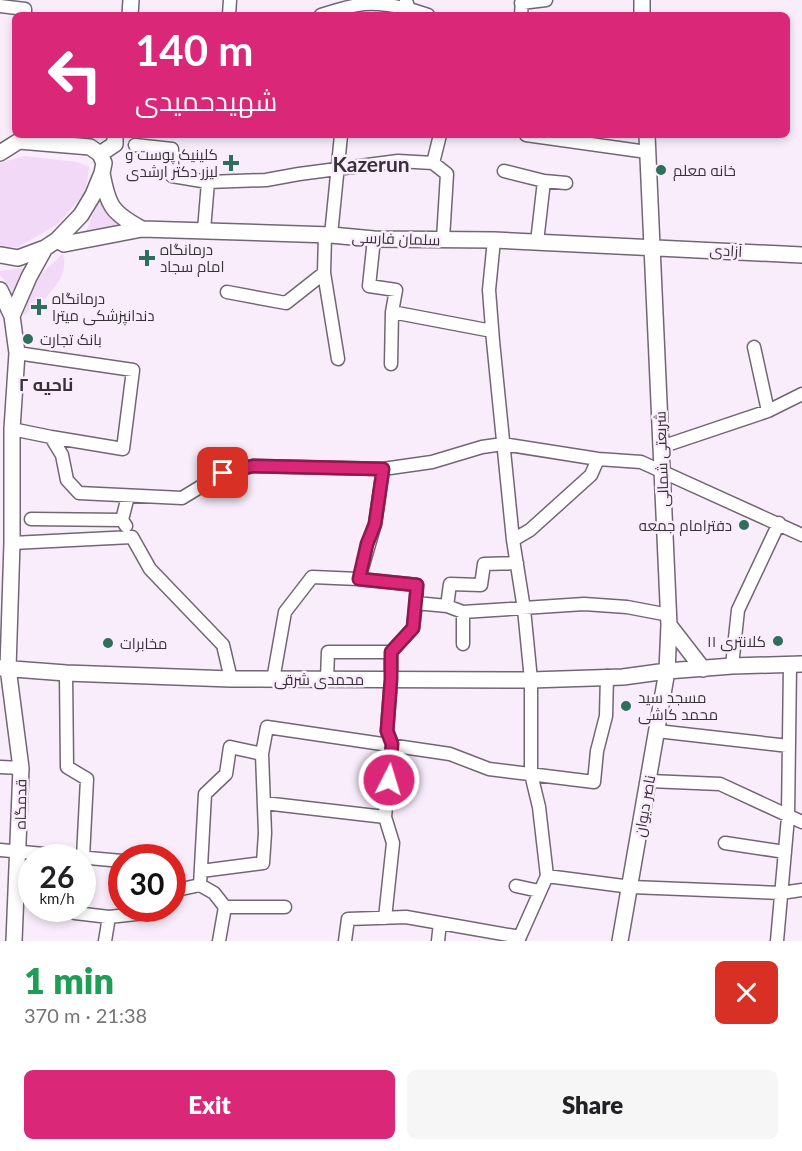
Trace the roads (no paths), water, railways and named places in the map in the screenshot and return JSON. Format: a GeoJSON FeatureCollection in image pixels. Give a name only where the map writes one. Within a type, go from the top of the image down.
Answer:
{"type":"FeatureCollection","features":[{"type":"Feature","properties":{"kind":"main road"},"geometry":{"type":"LineString","coordinates":[[100,154],[115,144],[115,138]]}},
{"type":"Feature","properties":{"kind":"main road","name":"شریعتی شمالی"},"geometry":{"type":"LineString","coordinates":[[646,138],[669,620],[667,671]]}},
{"type":"Feature","properties":{"kind":"main road"},"geometry":{"type":"LineString","coordinates":[[1,151],[19,141],[90,147],[100,154],[104,163],[93,195],[81,215],[51,244],[29,277],[12,316]]}},
{"type":"Feature","properties":{"kind":"main road"},"geometry":{"type":"LineString","coordinates":[[102,173],[107,199],[121,218],[142,229]]}},
{"type":"Feature","properties":{"kind":"main road","name":"سلمان فارسی"},"geometry":{"type":"LineString","coordinates":[[51,244],[64,244],[142,229],[328,235],[374,239],[494,240],[650,246]]}},
{"type":"Feature","properties":{"kind":"main road"},"geometry":{"type":"LineString","coordinates":[[0,255],[18,258],[51,244]]}},
{"type":"Feature","properties":{"kind":"main road","name":"آزادی"},"geometry":{"type":"LineString","coordinates":[[650,246],[802,255]]}},
{"type":"Feature","properties":{"kind":"main road"},"geometry":{"type":"LineString","coordinates":[[0,290],[12,316]]}},
{"type":"Feature","properties":{"kind":"main road","name":"قدمگاه"},"geometry":{"type":"LineString","coordinates":[[12,316],[17,353],[12,429],[12,543],[4,668],[21,768],[18,844]]}},
{"type":"Feature","properties":{"kind":"main road"},"geometry":{"type":"LineString","coordinates":[[669,620],[703,669]]}},
{"type":"Feature","properties":{"kind":"main road","name":"محمدی شرقی"},"geometry":{"type":"LineString","coordinates":[[4,668],[231,680],[531,680],[623,677],[732,666],[796,664]]}},
{"type":"Feature","properties":{"kind":"main road","name":"ناصر دیوان"},"geometry":{"type":"LineString","coordinates":[[620,941],[667,671]]}},
{"type":"Feature","properties":{"kind":"main road","name":"قدمگاه"},"geometry":{"type":"LineString","coordinates":[[14,941],[18,851]]}},
{"type":"Feature","properties":{"kind":"street"},"geometry":{"type":"LineString","coordinates":[[521,6],[546,0]]}},
{"type":"Feature","properties":{"kind":"street"},"geometry":{"type":"LineString","coordinates":[[330,12],[360,2],[386,3],[406,8]]}},
{"type":"Feature","properties":{"kind":"street"},"geometry":{"type":"LineString","coordinates":[[0,6],[25,9],[26,12]]}},
{"type":"Feature","properties":{"kind":"street"},"geometry":{"type":"LineString","coordinates":[[338,359],[324,273],[341,138]]}},
{"type":"Feature","properties":{"kind":"street"},"geometry":{"type":"LineString","coordinates":[[433,162],[439,138]]}},
{"type":"Feature","properties":{"kind":"street"},"geometry":{"type":"LineString","coordinates":[[547,138],[647,152]]}},
{"type":"Feature","properties":{"kind":"street"},"geometry":{"type":"LineString","coordinates":[[135,145],[172,148],[172,177],[208,182],[266,180],[398,161],[433,162],[447,174],[443,239]]}},
{"type":"Feature","properties":{"kind":"street"},"geometry":{"type":"LineString","coordinates":[[504,171],[544,181],[566,183]]}},
{"type":"Feature","properties":{"kind":"street"},"geometry":{"type":"LineString","coordinates":[[537,242],[544,181]]}},
{"type":"Feature","properties":{"kind":"street"},"geometry":{"type":"LineString","coordinates":[[204,230],[208,182]]}},
{"type":"Feature","properties":{"kind":"street"},"geometry":{"type":"LineString","coordinates":[[374,239],[369,286],[396,290],[391,364]]}},
{"type":"Feature","properties":{"kind":"street"},"geometry":{"type":"LineString","coordinates":[[345,941],[348,919],[406,917],[519,939],[547,876],[539,807],[531,774],[531,680],[524,609],[513,540],[492,331],[489,290],[494,240]]}},
{"type":"Feature","properties":{"kind":"street"},"geometry":{"type":"LineString","coordinates":[[227,292],[286,303],[324,273]]}},
{"type":"Feature","properties":{"kind":"street"},"geometry":{"type":"LineString","coordinates":[[393,312],[492,331]]}},
{"type":"Feature","properties":{"kind":"street"},"geometry":{"type":"LineString","coordinates":[[754,347],[768,411]]}},
{"type":"Feature","properties":{"kind":"street"},"geometry":{"type":"LineString","coordinates":[[12,429],[51,438],[123,449],[133,370],[17,353]]}},
{"type":"Feature","properties":{"kind":"street"},"geometry":{"type":"LineString","coordinates":[[661,447],[768,411],[802,394]]}},
{"type":"Feature","properties":{"kind":"street"},"geometry":{"type":"LineString","coordinates":[[51,438],[62,455],[67,480],[79,493],[182,498],[223,473],[253,466],[383,469],[432,462],[482,447],[503,444],[598,459],[641,462],[779,522],[802,535]]}},
{"type":"Feature","properties":{"kind":"street"},"geometry":{"type":"LineString","coordinates":[[513,540],[530,530],[591,475],[598,459]]}},
{"type":"Feature","properties":{"kind":"street"},"geometry":{"type":"LineString","coordinates":[[359,579],[367,544],[375,524],[383,469]]}},
{"type":"Feature","properties":{"kind":"street"},"geometry":{"type":"LineString","coordinates":[[128,496],[122,520],[150,569],[223,645],[231,680]]}},
{"type":"Feature","properties":{"kind":"street"},"geometry":{"type":"LineString","coordinates":[[31,519],[122,520]]}},
{"type":"Feature","properties":{"kind":"street"},"geometry":{"type":"LineString","coordinates":[[732,666],[738,610],[779,522]]}},
{"type":"Feature","properties":{"kind":"street"},"geometry":{"type":"LineString","coordinates":[[12,543],[132,537]]}},
{"type":"Feature","properties":{"kind":"street"},"geometry":{"type":"LineString","coordinates":[[447,606],[450,584],[481,585],[484,564],[517,563]]}},
{"type":"Feature","properties":{"kind":"street"},"geometry":{"type":"LineString","coordinates":[[273,680],[285,612],[312,577],[417,585],[413,628],[391,652],[387,731],[392,744],[386,817],[393,843],[385,918]]}},
{"type":"Feature","properties":{"kind":"street"},"geometry":{"type":"LineString","coordinates":[[416,603],[447,606],[463,612],[584,604],[627,607],[669,620]]}},
{"type":"Feature","properties":{"kind":"street"},"geometry":{"type":"LineString","coordinates":[[463,612],[463,644]]}},
{"type":"Feature","properties":{"kind":"street"},"geometry":{"type":"LineString","coordinates":[[327,679],[328,652],[391,652]]}},
{"type":"Feature","properties":{"kind":"street"},"geometry":{"type":"LineString","coordinates":[[777,941],[788,817],[789,746],[796,664]]}},
{"type":"Feature","properties":{"kind":"street"},"geometry":{"type":"LineString","coordinates":[[66,673],[67,767],[87,779],[84,844]]}},
{"type":"Feature","properties":{"kind":"street"},"geometry":{"type":"LineString","coordinates":[[201,871],[263,863],[262,754],[267,727],[450,753],[489,769],[594,782],[597,751],[606,716],[607,676]]}},
{"type":"Feature","properties":{"kind":"street"},"geometry":{"type":"LineString","coordinates":[[657,731],[789,746]]}},
{"type":"Feature","properties":{"kind":"street"},"geometry":{"type":"LineString","coordinates":[[200,885],[205,794],[226,774],[230,747],[262,754]]}},
{"type":"Feature","properties":{"kind":"street"},"geometry":{"type":"LineString","coordinates":[[0,767],[21,768]]}},
{"type":"Feature","properties":{"kind":"street"},"geometry":{"type":"LineString","coordinates":[[649,781],[720,784],[802,822]]}},
{"type":"Feature","properties":{"kind":"street"},"geometry":{"type":"LineString","coordinates":[[264,803],[386,817]]}},
{"type":"Feature","properties":{"kind":"street"},"geometry":{"type":"LineString","coordinates":[[725,843],[785,852]]}},
{"type":"Feature","properties":{"kind":"street"},"geometry":{"type":"LineString","coordinates":[[0,850],[18,851]]}},
{"type":"Feature","properties":{"kind":"street"},"geometry":{"type":"LineString","coordinates":[[547,876],[631,887],[781,893],[802,890]]}},
{"type":"Feature","properties":{"kind":"street"},"geometry":{"type":"LineString","coordinates":[[186,888],[200,885],[214,893],[225,907],[219,941]]}},
{"type":"Feature","properties":{"kind":"street"},"geometry":{"type":"LineString","coordinates":[[516,886],[539,891]]}},
{"type":"Feature","properties":{"kind":"street"},"geometry":{"type":"LineString","coordinates":[[225,907],[285,907]]}},
{"type":"Feature","properties":{"kind":"street"},"geometry":{"type":"LineString","coordinates":[[105,941],[108,922]]}},
{"type":"Feature","properties":{"kind":"street"},"geometry":{"type":"LineString","coordinates":[[438,941],[440,923]]}},
{"type":"Feature","properties":{"kind":"place","name":"کلینیک پوست و لیزر دکتر ارشدی"},"geometry":{"type":"Point","coordinates":[231,163]}},
{"type":"Feature","properties":{"kind":"place","name":"خانه معلم"},"geometry":{"type":"Point","coordinates":[661,170]}},
{"type":"Feature","properties":{"kind":"place","name":"درمانگاه امام سجاد"},"geometry":{"type":"Point","coordinates":[147,258]}},
{"type":"Feature","properties":{"kind":"place","name":"درمانگاه دندانپزشکی میترا"},"geometry":{"type":"Point","coordinates":[39,307]}},
{"type":"Feature","properties":{"kind":"place","name":"بانک تجارت"},"geometry":{"type":"Point","coordinates":[28,339]}},
{"type":"Feature","properties":{"kind":"place","name":"دفترامام جمعه"},"geometry":{"type":"Point","coordinates":[744,525]}},
{"type":"Feature","properties":{"kind":"place","name":"کلانتری ۱۱"},"geometry":{"type":"Point","coordinates":[778,641]}},
{"type":"Feature","properties":{"kind":"place","name":"مخابرات"},"geometry":{"type":"Point","coordinates":[108,643]}},
{"type":"Feature","properties":{"kind":"place","name":"مسجد سید محمد کاشی"},"geometry":{"type":"Point","coordinates":[626,706]}},
{"type":"Feature","properties":{"kind":"district","name":"Kazerun"},"geometry":{"type":"Point","coordinates":[371,163]}},
{"type":"Feature","properties":{"kind":"district","name":"ناحیه ۲"},"geometry":{"type":"Point","coordinates":[46,384]}}]}
